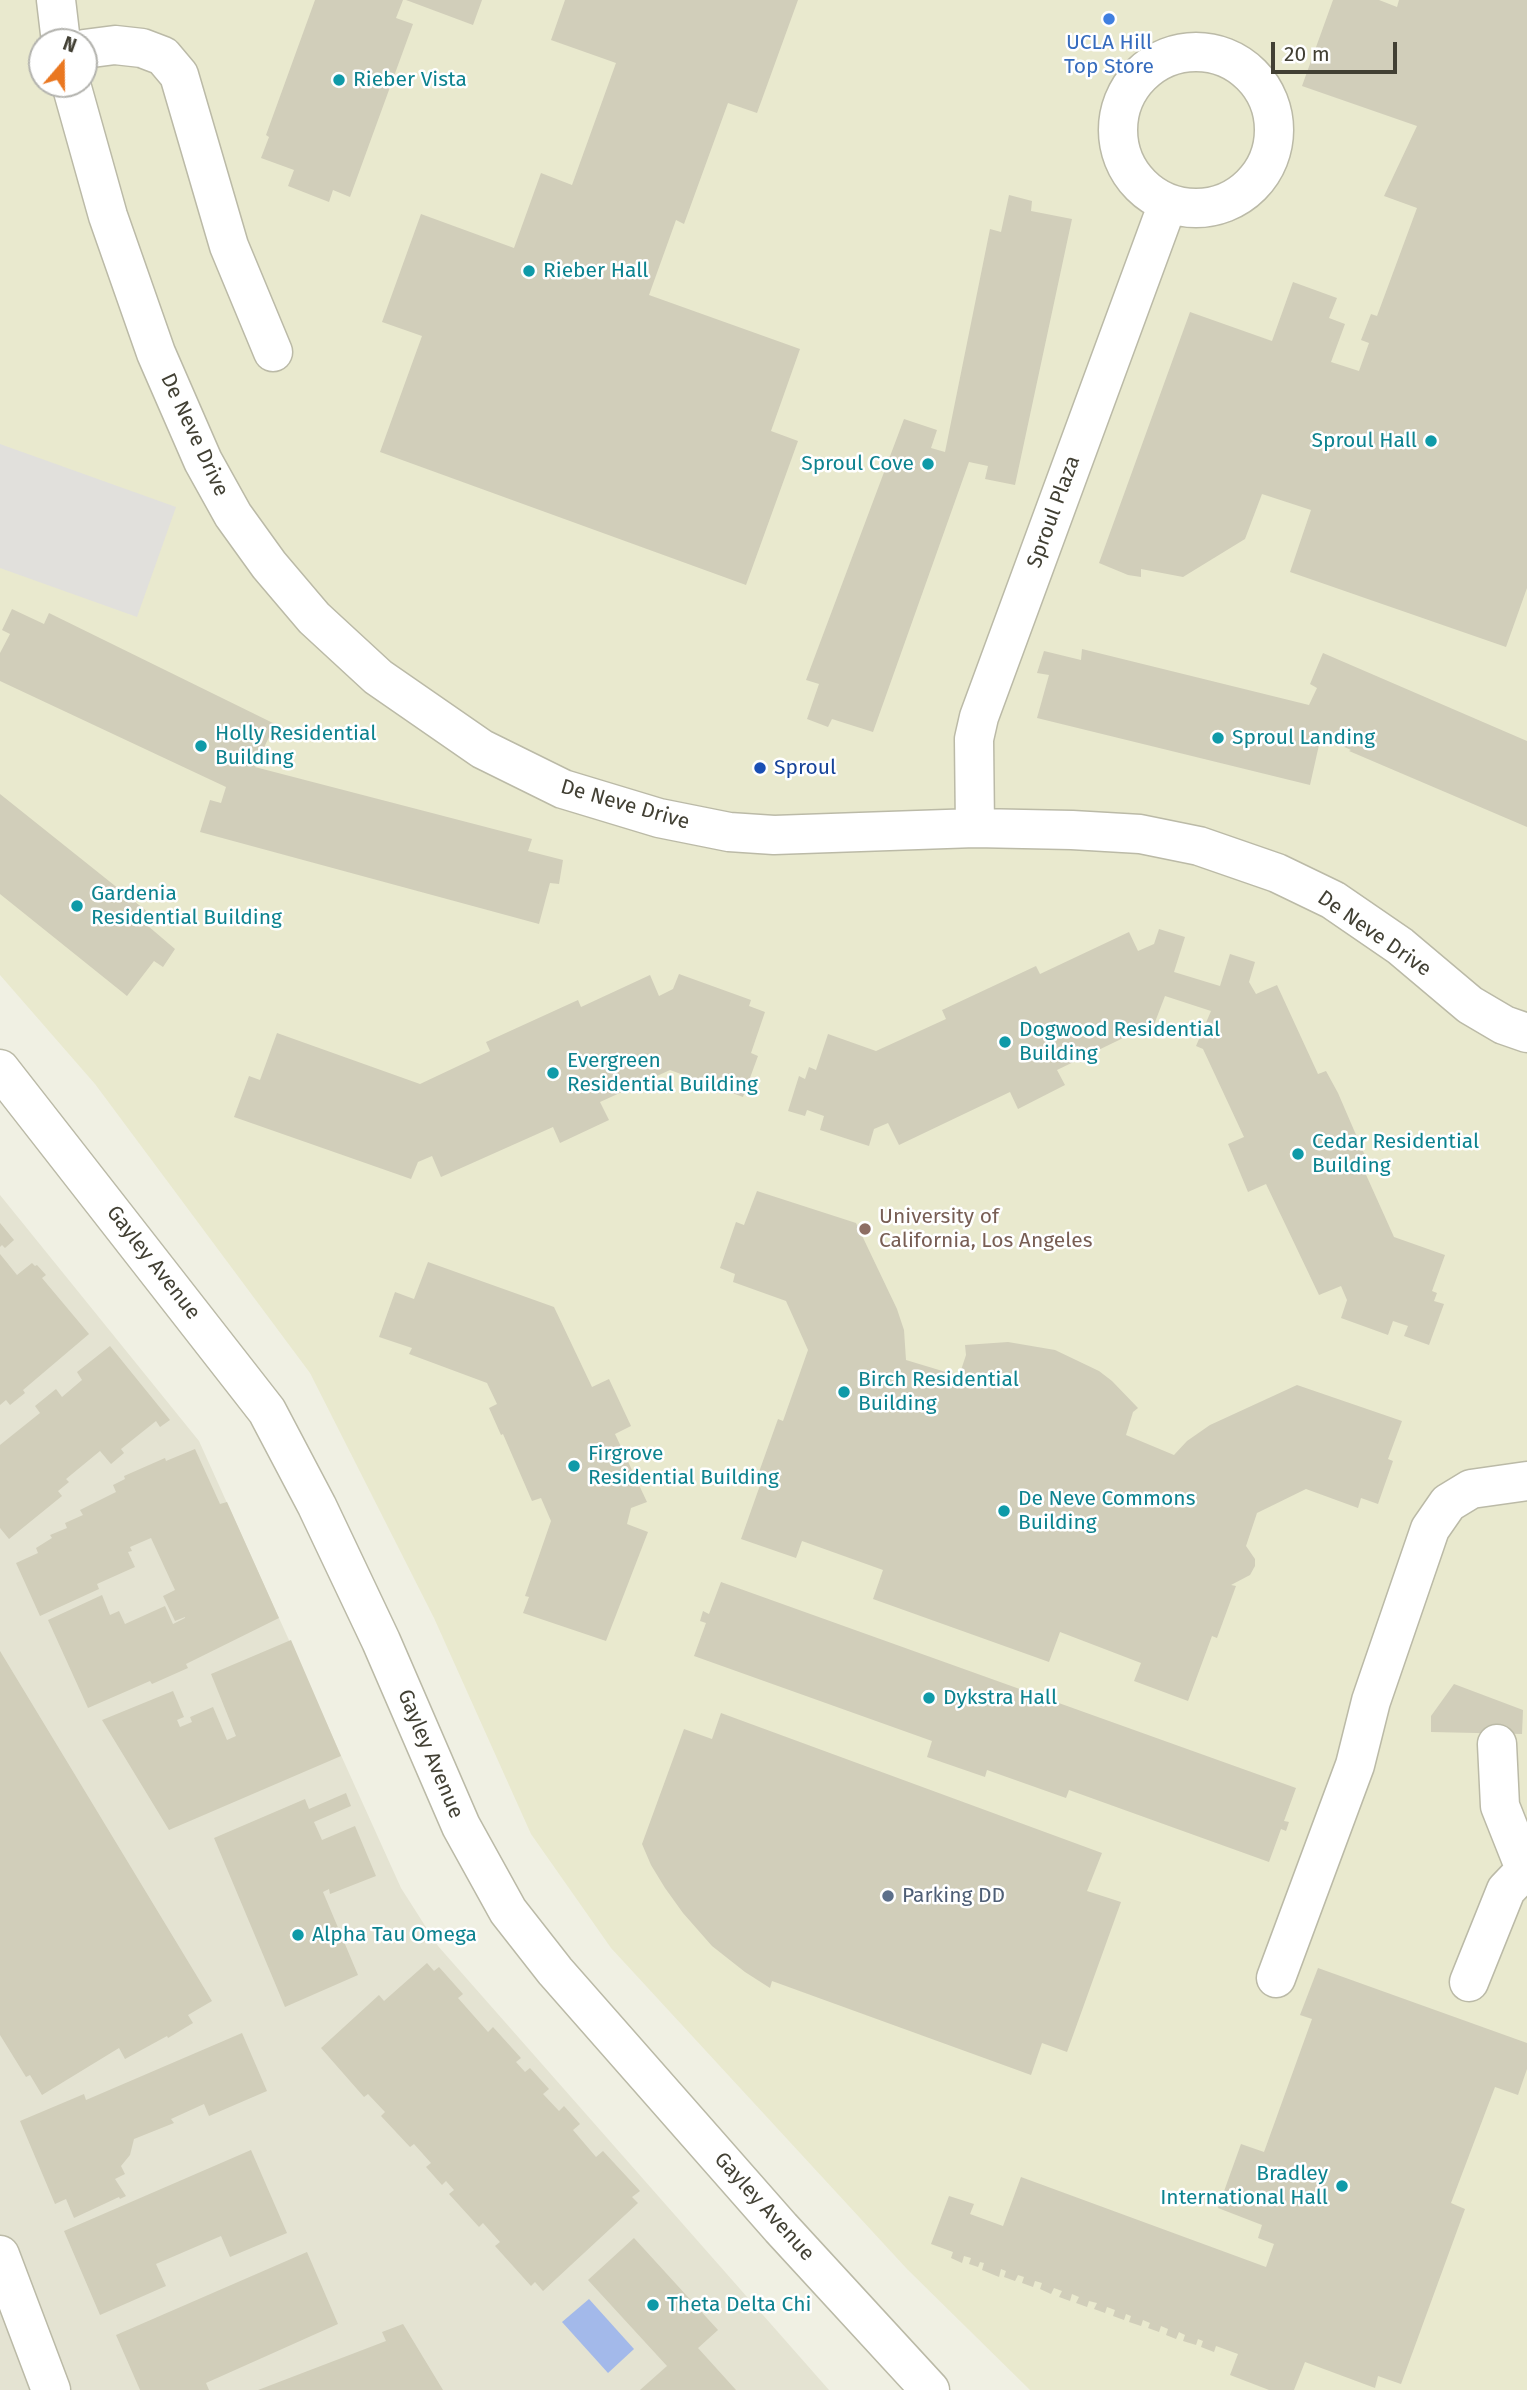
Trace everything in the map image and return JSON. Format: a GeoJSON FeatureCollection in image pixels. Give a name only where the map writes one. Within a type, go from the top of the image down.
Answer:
{"type":"FeatureCollection","features":[{"type":"Feature","properties":{"kind":"street"},"geometry":{"type":"LineString","coordinates":[[56,0],[59,28]]}},
{"type":"Feature","properties":{"kind":"street"},"geometry":{"type":"LineString","coordinates":[[98,47],[115,45],[142,48],[163,56],[179,75],[229,246],[274,352]]}},
{"type":"Feature","properties":{"kind":"street"},"geometry":{"type":"LineString","coordinates":[[1190,52],[1215,54],[1238,64],[1258,81],[1270,103],[1275,128],[1271,153],[1260,176],[1242,193],[1219,205],[1194,208],[1168,203],[1146,190],[1129,169],[1119,145],[1118,118],[1127,94],[1142,73],[1153,65],[1164,58],[1190,52]]}},
{"type":"Feature","properties":{"kind":"street","name":"De Neve Drive"},"geometry":{"type":"LineString","coordinates":[[75,98],[113,233],[156,353],[203,461],[233,514],[269,565],[314,618],[378,677],[482,749],[563,789],[659,818],[729,832],[774,835],[975,828],[1072,830],[1140,834],[1199,846],[1277,873],[1333,900],[1400,946],[1469,1005],[1504,1025],[1527,1033]]}},
{"type":"Feature","properties":{"kind":"street","name":"Sproul Plaza"},"geometry":{"type":"LineString","coordinates":[[975,828],[974,739],[979,717],[1168,203]]}},
{"type":"Feature","properties":{"kind":"street","name":"Gayley Avenue"},"geometry":{"type":"LineString","coordinates":[[0,1069],[267,1411],[317,1507],[381,1641],[461,1826],[508,1911],[555,1971],[781,2228],[930,2390]]}},
{"type":"Feature","properties":{"kind":"street"},"geometry":{"type":"LineString","coordinates":[[1276,1978],[1355,1765],[1371,1701],[1430,1529],[1448,1503],[1471,1489],[1527,1481]]}},
{"type":"Feature","properties":{"kind":"street"},"geometry":{"type":"LineString","coordinates":[[1469,1982],[1506,1890],[1526,1868],[1500,1806],[1497,1744]]}},
{"type":"Feature","properties":{"kind":"street"},"geometry":{"type":"LineString","coordinates":[[0,2255],[51,2390]]}},
{"type":"Feature","properties":{"kind":"shaded area","name":"University of California, Los Angeles"},"geometry":{"type":"Polygon","coordinates":[[[0,0],[1527,0],[1527,2390],[1030,2390],[907,2269],[611,1948],[531,1834],[434,1618],[310,1373],[95,1084],[0,975],[0,0]]]}},
{"type":"Feature","properties":{"kind":"shaded area"},"geometry":{"type":"Polygon","coordinates":[[[0,444],[176,507],[137,617],[0,568],[0,444]]]}},
{"type":"Feature","properties":{"kind":"shaded area"},"geometry":{"type":"Polygon","coordinates":[[[0,1195],[199,1441],[401,1888],[438,1946],[829,2390],[0,2390],[0,1195]]]}},
{"type":"Feature","properties":{"kind":"water"},"geometry":{"type":"Polygon","coordinates":[[[589,2299],[634,2349],[608,2373],[562,2322],[589,2299]]]}},
{"type":"Feature","properties":{"kind":"building","name":"Rieber Vista"},"geometry":{"type":"Polygon","coordinates":[[[315,0],[403,0],[396,18],[413,24],[350,197],[333,190],[329,202],[288,186],[294,170],[261,158],[269,137],[266,135],[315,0]]]}},
{"type":"Feature","properties":{"kind":"building","name":"Rieber Vista"},"geometry":{"type":"Polygon","coordinates":[[[406,0],[482,0],[473,25],[406,0]]]}},
{"type":"Feature","properties":{"kind":"building","name":"Rieber Hall"},"geometry":{"type":"Polygon","coordinates":[[[565,0],[798,0],[757,113],[728,103],[684,224],[676,220],[649,295],[800,349],[771,431],[798,441],[746,585],[380,452],[422,336],[382,322],[421,214],[514,248],[541,173],[572,185],[616,63],[551,40],[565,0]]]}},
{"type":"Feature","properties":{"kind":"building"},"geometry":{"type":"Polygon","coordinates":[[[1333,0],[1379,0],[1397,7],[1399,0],[1527,0],[1527,588],[1506,647],[1290,572],[1311,510],[1262,494],[1245,539],[1183,577],[1141,569],[1141,577],[1128,575],[1099,563],[1190,312],[1272,341],[1293,282],[1337,298],[1329,318],[1345,324],[1331,362],[1359,371],[1369,343],[1361,340],[1371,314],[1377,316],[1417,208],[1384,196],[1417,126],[1302,86],[1333,0]]]}},
{"type":"Feature","properties":{"kind":"building","name":"Sproul Cove"},"geometry":{"type":"Polygon","coordinates":[[[1009,195],[1032,201],[1031,211],[1072,219],[1015,485],[985,479],[988,466],[969,462],[873,732],[832,719],[828,727],[807,719],[819,684],[806,680],[904,419],[937,430],[931,448],[945,452],[990,229],[1001,232],[1009,195]]]}},
{"type":"Feature","properties":{"kind":"building","name":"Holly Residential Building"},"geometry":{"type":"Polygon","coordinates":[[[12,609],[44,624],[49,613],[275,724],[255,767],[532,839],[528,851],[563,860],[559,884],[550,883],[539,924],[200,832],[210,800],[221,803],[226,787],[0,681],[0,653],[10,634],[2,630],[12,609]]]}},
{"type":"Feature","properties":{"kind":"building","name":"Sproul Landing"},"geometry":{"type":"Polygon","coordinates":[[[1082,649],[1309,705],[1317,688],[1310,684],[1323,653],[1527,741],[1527,827],[1349,751],[1351,750],[1321,736],[1310,785],[1037,718],[1049,675],[1037,673],[1044,651],[1081,660],[1082,649]]]}},
{"type":"Feature","properties":{"kind":"building","name":"Gardenia Residential Building"},"geometry":{"type":"Polygon","coordinates":[[[0,794],[154,917],[148,926],[175,949],[163,967],[154,961],[127,996],[0,894],[0,794]]]}},
{"type":"Feature","properties":{"kind":"building"},"geometry":{"type":"Polygon","coordinates":[[[1159,929],[1185,937],[1174,972],[1220,986],[1230,954],[1255,962],[1249,982],[1256,994],[1277,985],[1318,1074],[1326,1071],[1338,1093],[1369,1165],[1363,1168],[1394,1237],[1445,1255],[1432,1291],[1437,1293],[1434,1301],[1444,1304],[1429,1345],[1404,1336],[1408,1326],[1393,1321],[1388,1335],[1341,1318],[1347,1300],[1341,1286],[1319,1295],[1266,1184],[1248,1192],[1228,1144],[1244,1137],[1203,1049],[1196,1046],[1211,1011],[1165,996],[1152,1030],[1146,1027],[1057,1070],[1065,1085],[1018,1109],[1010,1092],[899,1145],[888,1123],[874,1129],[869,1146],[820,1130],[824,1116],[807,1110],[805,1116],[788,1111],[799,1076],[805,1079],[809,1067],[816,1070],[828,1034],[876,1051],[946,1019],[942,1010],[1036,966],[1040,974],[1129,932],[1138,951],[1154,944],[1159,929]]]}},
{"type":"Feature","properties":{"kind":"building","name":"Evergreen Residential Building"},"geometry":{"type":"Polygon","coordinates":[[[679,974],[751,1000],[749,1006],[765,1012],[751,1053],[758,1056],[743,1097],[670,1070],[600,1102],[609,1120],[560,1143],[553,1127],[441,1177],[432,1156],[418,1162],[411,1179],[234,1117],[249,1076],[260,1080],[277,1033],[420,1084],[490,1051],[486,1042],[578,1000],[581,1007],[650,975],[659,996],[673,989],[679,974]]]}},
{"type":"Feature","properties":{"kind":"building"},"geometry":{"type":"Polygon","coordinates":[[[757,1191],[856,1223],[897,1309],[904,1330],[906,1360],[959,1376],[966,1355],[965,1345],[1008,1342],[1055,1350],[1099,1371],[1138,1408],[1133,1412],[1126,1435],[1174,1455],[1187,1441],[1210,1425],[1297,1385],[1402,1421],[1388,1459],[1393,1461],[1378,1504],[1361,1498],[1358,1508],[1306,1489],[1257,1513],[1246,1546],[1255,1559],[1255,1566],[1250,1575],[1231,1585],[1236,1586],[1217,1638],[1212,1636],[1188,1701],[1134,1681],[1141,1663],[1060,1632],[1049,1662],[873,1599],[883,1570],[802,1541],[796,1558],[741,1539],[764,1474],[759,1472],[778,1419],[783,1421],[808,1350],[786,1301],[733,1282],[735,1274],[720,1268],[736,1222],[744,1225],[757,1191]]]}},
{"type":"Feature","properties":{"kind":"building"},"geometry":{"type":"Polygon","coordinates":[[[0,1223],[14,1240],[5,1248],[2,1245],[0,1247],[0,1223]]]}},
{"type":"Feature","properties":{"kind":"building"},"geometry":{"type":"Polygon","coordinates":[[[0,1254],[17,1275],[32,1263],[37,1265],[46,1275],[42,1278],[89,1334],[23,1390],[25,1393],[10,1405],[6,1400],[0,1405],[0,1254]]]}},
{"type":"Feature","properties":{"kind":"building","name":"Firgrove Residential Building"},"geometry":{"type":"Polygon","coordinates":[[[428,1262],[554,1307],[592,1387],[609,1379],[631,1426],[615,1434],[647,1502],[631,1508],[627,1524],[648,1532],[606,1641],[523,1613],[529,1597],[525,1596],[551,1521],[541,1498],[532,1501],[503,1434],[501,1435],[489,1408],[497,1404],[487,1383],[409,1354],[412,1348],[379,1337],[395,1292],[414,1299],[428,1262]]]}},
{"type":"Feature","properties":{"kind":"building"},"geometry":{"type":"Polygon","coordinates":[[[110,1346],[170,1420],[160,1427],[156,1421],[121,1449],[124,1453],[111,1464],[100,1451],[66,1479],[69,1482],[58,1491],[62,1496],[9,1539],[0,1528],[0,1445],[40,1413],[35,1406],[56,1389],[62,1397],[82,1380],[77,1372],[110,1346]]]}},
{"type":"Feature","properties":{"kind":"building"},"geometry":{"type":"Polygon","coordinates":[[[195,1449],[220,1504],[227,1502],[279,1618],[186,1664],[188,1668],[88,1708],[48,1620],[102,1595],[110,1615],[119,1611],[125,1624],[165,1606],[173,1624],[185,1618],[175,1621],[163,1596],[175,1590],[151,1538],[130,1547],[132,1551],[128,1552],[135,1567],[97,1584],[99,1589],[40,1616],[16,1563],[38,1553],[36,1548],[52,1538],[50,1535],[67,1528],[65,1523],[83,1515],[80,1510],[116,1492],[113,1485],[125,1479],[124,1476],[165,1458],[166,1461],[195,1449]]]}},
{"type":"Feature","properties":{"kind":"building","name":"Dykstra Hall"},"geometry":{"type":"Polygon","coordinates":[[[721,1582],[1296,1788],[1284,1821],[1289,1822],[1286,1831],[1281,1829],[1269,1862],[1069,1790],[1066,1798],[987,1770],[985,1777],[927,1757],[932,1741],[694,1656],[706,1623],[700,1621],[703,1611],[709,1614],[721,1582]]]}},
{"type":"Feature","properties":{"kind":"building"},"geometry":{"type":"Polygon","coordinates":[[[291,1640],[341,1756],[169,1830],[102,1720],[173,1691],[184,1717],[177,1720],[180,1727],[192,1722],[190,1717],[213,1707],[227,1740],[236,1736],[211,1674],[291,1640]]]}},
{"type":"Feature","properties":{"kind":"building"},"geometry":{"type":"Polygon","coordinates":[[[0,1651],[212,2001],[188,2015],[193,2023],[168,2038],[167,2036],[125,2059],[119,2048],[42,2095],[30,2075],[26,2077],[0,2035],[0,1651]]]}},
{"type":"Feature","properties":{"kind":"building"},"geometry":{"type":"Polygon","coordinates":[[[1454,1684],[1523,1710],[1522,1734],[1431,1732],[1431,1716],[1454,1684]]]}},
{"type":"Feature","properties":{"kind":"building","name":"Parking DD"},"geometry":{"type":"Polygon","coordinates":[[[721,1713],[1102,1853],[1087,1891],[1121,1902],[1067,2052],[1042,2043],[1031,2075],[772,1981],[770,1988],[712,1946],[665,1888],[642,1844],[684,1729],[712,1739],[721,1713]]]}},
{"type":"Feature","properties":{"kind":"building","name":"Alpha Tau Omega"},"geometry":{"type":"Polygon","coordinates":[[[346,1793],[351,1806],[314,1822],[322,1840],[355,1826],[376,1876],[330,1894],[329,1889],[323,1892],[358,1975],[285,2007],[214,1838],[305,1799],[309,1809],[346,1793]]]}},
{"type":"Feature","properties":{"kind":"building"},"geometry":{"type":"Polygon","coordinates":[[[427,1963],[434,1971],[439,1967],[463,1994],[458,1998],[488,2032],[493,2027],[521,2058],[516,2062],[525,2072],[530,2068],[549,2089],[543,2094],[559,2111],[564,2106],[580,2124],[573,2130],[596,2157],[603,2151],[640,2191],[632,2197],[638,2203],[543,2291],[535,2282],[531,2286],[495,2246],[500,2242],[483,2223],[479,2227],[449,2194],[454,2190],[446,2181],[442,2185],[426,2167],[431,2163],[414,2144],[410,2147],[381,2116],[385,2112],[368,2094],[364,2097],[321,2048],[379,1995],[384,2001],[427,1963]]]}},
{"type":"Feature","properties":{"kind":"building","name":"Bradley International Hall"},"geometry":{"type":"Polygon","coordinates":[[[1318,1968],[1527,2043],[1527,2069],[1518,2095],[1495,2087],[1451,2203],[1465,2209],[1401,2384],[1378,2376],[1375,2388],[1305,2362],[1294,2390],[1269,2390],[1230,2375],[1238,2354],[1216,2346],[1214,2352],[1201,2347],[1203,2341],[1198,2339],[1196,2345],[1183,2341],[1185,2335],[1179,2332],[1176,2339],[1166,2335],[1168,2329],[1161,2326],[1159,2332],[1148,2328],[1150,2323],[1143,2320],[1141,2326],[1129,2322],[1131,2316],[1126,2314],[1124,2320],[1113,2316],[1115,2310],[1107,2307],[1105,2313],[1094,2309],[1097,2303],[1089,2301],[1087,2307],[1076,2303],[1079,2297],[1072,2294],[1070,2301],[1059,2297],[1062,2291],[1054,2288],[1051,2294],[1040,2289],[1042,2283],[1035,2281],[1033,2287],[1022,2283],[1024,2277],[1018,2275],[1015,2281],[1004,2277],[1006,2271],[1001,2269],[999,2277],[982,2270],[984,2263],[980,2262],[978,2267],[969,2264],[971,2258],[964,2256],[962,2263],[951,2258],[953,2252],[931,2244],[949,2196],[974,2204],[970,2214],[1003,2226],[1021,2177],[1266,2267],[1274,2244],[1258,2238],[1262,2225],[1218,2208],[1241,2144],[1264,2152],[1312,2019],[1300,2015],[1318,1968]]]}},
{"type":"Feature","properties":{"kind":"building"},"geometry":{"type":"Polygon","coordinates":[[[242,2033],[267,2091],[209,2116],[204,2104],[171,2119],[174,2123],[134,2139],[130,2155],[121,2166],[125,2174],[115,2179],[126,2196],[74,2218],[66,2199],[55,2204],[20,2121],[84,2094],[86,2100],[242,2033]]]}},
{"type":"Feature","properties":{"kind":"building"},"geometry":{"type":"Polygon","coordinates":[[[251,2150],[287,2233],[230,2257],[221,2236],[156,2264],[166,2286],[100,2315],[64,2231],[251,2150]]]}},
{"type":"Feature","properties":{"kind":"building","name":"Theta Delta Chi"},"geometry":{"type":"Polygon","coordinates":[[[634,2238],[718,2330],[698,2348],[736,2390],[640,2390],[667,2366],[588,2280],[634,2238]]]}},
{"type":"Feature","properties":{"kind":"building"},"geometry":{"type":"Polygon","coordinates":[[[307,2252],[338,2324],[206,2383],[209,2390],[140,2390],[116,2335],[307,2252]]]}},
{"type":"Feature","properties":{"kind":"building"},"geometry":{"type":"Polygon","coordinates":[[[403,2324],[443,2390],[258,2390],[386,2341],[382,2332],[403,2324]]]}},
{"type":"Feature","properties":{"kind":"place","name":"UCLA Hill Top Store"},"geometry":{"type":"Point","coordinates":[1109,19]}},
{"type":"Feature","properties":{"kind":"place","name":"Rieber Vista"},"geometry":{"type":"Point","coordinates":[339,80]}},
{"type":"Feature","properties":{"kind":"place","name":"Rieber Hall"},"geometry":{"type":"Point","coordinates":[529,271]}},
{"type":"Feature","properties":{"kind":"place","name":"Sproul Hall"},"geometry":{"type":"Point","coordinates":[1431,441]}},
{"type":"Feature","properties":{"kind":"place","name":"Sproul Cove"},"geometry":{"type":"Point","coordinates":[928,464]}},
{"type":"Feature","properties":{"kind":"place","name":"Sproul Landing"},"geometry":{"type":"Point","coordinates":[1218,738]}},
{"type":"Feature","properties":{"kind":"place","name":"Holly Residential Building"},"geometry":{"type":"Point","coordinates":[201,746]}},
{"type":"Feature","properties":{"kind":"place","name":"Sproul"},"geometry":{"type":"Point","coordinates":[760,768]}},
{"type":"Feature","properties":{"kind":"place","name":"Gardenia Residential Building"},"geometry":{"type":"Point","coordinates":[77,906]}},
{"type":"Feature","properties":{"kind":"place","name":"Dogwood Residential Building"},"geometry":{"type":"Point","coordinates":[1005,1042]}},
{"type":"Feature","properties":{"kind":"place","name":"Evergreen Residential Building"},"geometry":{"type":"Point","coordinates":[553,1073]}},
{"type":"Feature","properties":{"kind":"place","name":"Cedar Residential Building"},"geometry":{"type":"Point","coordinates":[1298,1154]}},
{"type":"Feature","properties":{"kind":"place","name":"University of California, Los Angeles"},"geometry":{"type":"Point","coordinates":[865,1229]}},
{"type":"Feature","properties":{"kind":"place","name":"Birch Residential Building"},"geometry":{"type":"Point","coordinates":[844,1392]}},
{"type":"Feature","properties":{"kind":"place","name":"Firgrove Residential Building"},"geometry":{"type":"Point","coordinates":[574,1466]}},
{"type":"Feature","properties":{"kind":"place","name":"De Neve Commons Building"},"geometry":{"type":"Point","coordinates":[1004,1511]}},
{"type":"Feature","properties":{"kind":"place","name":"Dykstra Hall"},"geometry":{"type":"Point","coordinates":[929,1698]}},
{"type":"Feature","properties":{"kind":"place","name":"Parking DD"},"geometry":{"type":"Point","coordinates":[888,1896]}},
{"type":"Feature","properties":{"kind":"place","name":"Alpha Tau Omega"},"geometry":{"type":"Point","coordinates":[298,1935]}},
{"type":"Feature","properties":{"kind":"place","name":"Bradley International Hall"},"geometry":{"type":"Point","coordinates":[1342,2186]}},
{"type":"Feature","properties":{"kind":"place","name":"Theta Delta Chi"},"geometry":{"type":"Point","coordinates":[653,2305]}}]}
